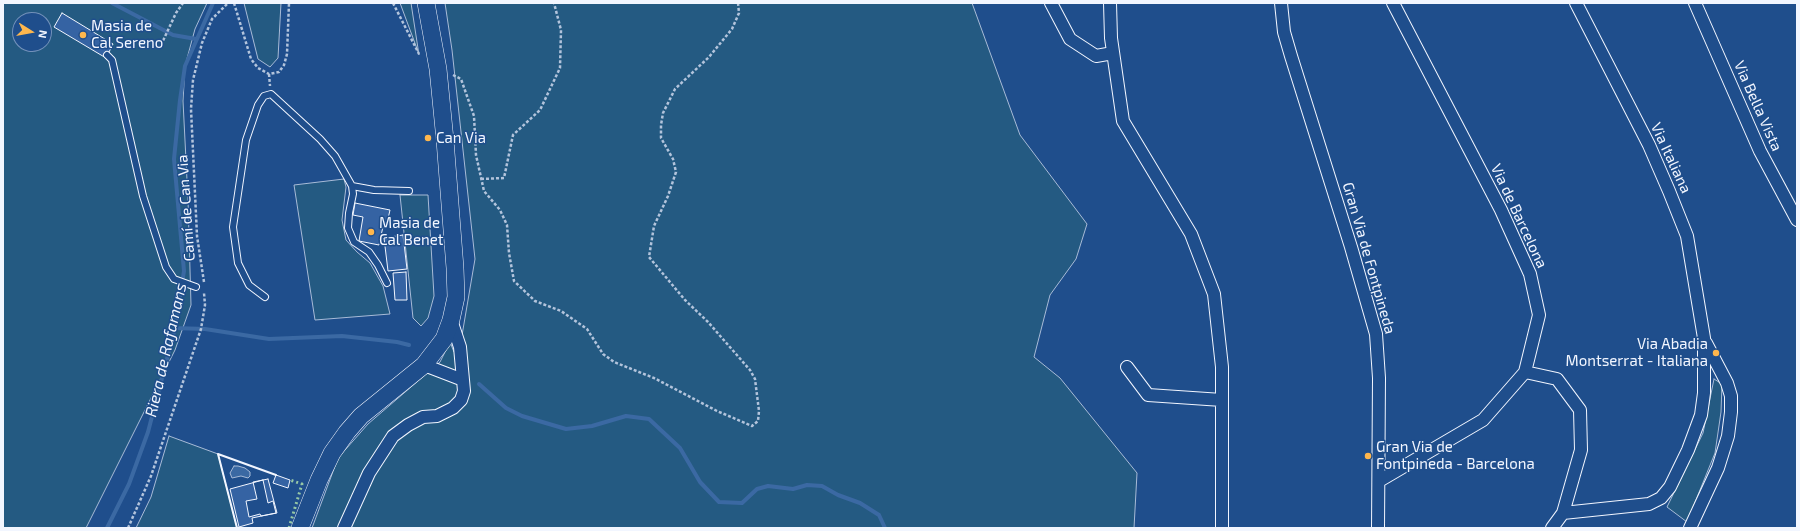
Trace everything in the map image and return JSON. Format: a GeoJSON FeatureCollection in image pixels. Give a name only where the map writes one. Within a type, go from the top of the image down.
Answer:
{"type":"FeatureCollection","features":[{"type":"Feature","properties":{"kind":"main road"},"geometry":{"type":"LineString","coordinates":[[300,528],[319,480],[332,453],[347,432],[361,416],[424,365],[444,339],[451,320],[456,297],[455,268],[438,69],[426,3]]}},
{"type":"Feature","properties":{"kind":"street"},"geometry":{"type":"LineString","coordinates":[[1051,3],[1070,39],[1096,56],[1113,52]]}},
{"type":"Feature","properties":{"kind":"street"},"geometry":{"type":"LineString","coordinates":[[1110,3],[1113,52],[1123,121],[1191,234],[1214,294],[1222,367],[1222,528]]}},
{"type":"Feature","properties":{"kind":"street","name":"Gran Via de Fontpineda"},"geometry":{"type":"LineString","coordinates":[[1281,3],[1284,32],[1351,247],[1376,334],[1379,378],[1378,528]]}},
{"type":"Feature","properties":{"kind":"street","name":"Via de Barcelona"},"geometry":{"type":"LineString","coordinates":[[1379,482],[1483,420],[1525,372],[1539,315],[1530,274],[1501,210],[1393,3]]}},
{"type":"Feature","properties":{"kind":"street","name":"Via Italiana"},"geometry":{"type":"LineString","coordinates":[[1576,3],[1649,145],[1687,236],[1704,338]]}},
{"type":"Feature","properties":{"kind":"street","name":"Via Bella Vista"},"geometry":{"type":"LineString","coordinates":[[1695,3],[1760,151],[1797,220]]}},
{"type":"Feature","properties":{"kind":"street"},"geometry":{"type":"LineString","coordinates":[[344,528],[369,473],[393,436],[408,425],[423,417],[437,416],[453,408],[461,400],[464,391],[460,347],[451,320]]}},
{"type":"Feature","properties":{"kind":"street"},"geometry":{"type":"LineString","coordinates":[[1563,513],[1649,504],[1661,498],[1670,487],[1701,415],[1704,393],[1704,338]]}},
{"type":"Feature","properties":{"kind":"street"},"geometry":{"type":"LineString","coordinates":[[1690,528],[1718,468],[1728,436],[1732,412],[1731,396],[1727,383],[1704,338]]}},
{"type":"Feature","properties":{"kind":"street"},"geometry":{"type":"LineString","coordinates":[[424,365],[463,380]]}},
{"type":"Feature","properties":{"kind":"street"},"geometry":{"type":"LineString","coordinates":[[1127,367],[1148,394],[1222,400]]}},
{"type":"Feature","properties":{"kind":"street"},"geometry":{"type":"LineString","coordinates":[[1525,372],[1557,379],[1580,410],[1581,450],[1563,513],[1552,528]]}},
{"type":"Feature","properties":{"kind":"lane"},"geometry":{"type":"LineString","coordinates":[[107,55],[112,60],[143,196],[166,267],[174,279],[196,287]]}},
{"type":"Feature","properties":{"kind":"lane"},"geometry":{"type":"LineString","coordinates":[[265,297],[249,285],[238,263],[234,227],[246,140],[258,105],[264,96],[271,94],[320,139],[335,156],[352,186],[353,194],[348,228],[354,242],[369,252],[378,265],[387,283]]}},
{"type":"Feature","properties":{"kind":"lane"},"geometry":{"type":"LineString","coordinates":[[352,186],[374,190],[409,191]]}},
{"type":"Feature","properties":{"kind":"path"},"geometry":{"type":"LineString","coordinates":[[160,45],[176,13],[183,3]]}},
{"type":"Feature","properties":{"kind":"path","name":"Camí de Can Via"},"geometry":{"type":"LineString","coordinates":[[204,283],[197,236],[191,109],[193,80],[202,43],[212,19],[228,3]]}},
{"type":"Feature","properties":{"kind":"path"},"geometry":{"type":"LineString","coordinates":[[234,3],[251,59],[258,68],[269,74],[279,72],[284,65],[287,54],[289,3]]}},
{"type":"Feature","properties":{"kind":"path"},"geometry":{"type":"LineString","coordinates":[[481,179],[504,178],[513,135],[540,110],[560,68],[561,30],[554,3]]}},
{"type":"Feature","properties":{"kind":"path"},"geometry":{"type":"LineString","coordinates":[[438,69],[461,79],[474,116],[476,155],[484,191],[500,210],[507,225],[509,253],[514,281],[535,301],[561,311],[587,329],[603,354],[614,362],[654,378],[717,411],[752,426],[758,421],[759,411],[755,379],[750,370],[735,351],[685,300],[649,257],[654,226],[676,172],[674,160],[661,138],[660,125],[663,112],[675,89],[709,57],[732,29],[739,13],[738,3]]}},
{"type":"Feature","properties":{"kind":"path"},"geometry":{"type":"LineString","coordinates":[[128,528],[151,476],[201,329],[205,305],[204,290]]}},
{"type":"Feature","properties":{"kind":"shaded area"},"geometry":{"type":"Polygon","coordinates":[[[3,3],[207,3],[195,29],[185,66],[183,101],[191,305],[175,350],[86,528],[3,528],[3,3]]]}},
{"type":"Feature","properties":{"kind":"shaded area"},"geometry":{"type":"Polygon","coordinates":[[[244,3],[281,3],[278,58],[270,67],[258,59],[244,3]]]}},
{"type":"Feature","properties":{"kind":"shaded area"},"geometry":{"type":"Polygon","coordinates":[[[400,3],[411,3],[419,55],[416,46],[400,3]]]}},
{"type":"Feature","properties":{"kind":"shaded area"},"geometry":{"type":"Polygon","coordinates":[[[445,3],[972,3],[1020,135],[1087,224],[1076,259],[1050,295],[1034,357],[1060,378],[1137,473],[1134,528],[312,528],[338,458],[368,424],[440,362],[450,342],[454,352],[460,347],[475,259],[452,50],[445,3]]]}},
{"type":"Feature","properties":{"kind":"shaded area"},"geometry":{"type":"Polygon","coordinates":[[[344,179],[346,187],[342,220],[346,240],[370,263],[383,286],[390,314],[315,320],[294,185],[344,179]]]}},
{"type":"Feature","properties":{"kind":"shaded area"},"geometry":{"type":"Polygon","coordinates":[[[400,195],[428,195],[434,296],[428,318],[421,326],[413,318],[400,195]]]}},
{"type":"Feature","properties":{"kind":"shaded area"},"geometry":{"type":"Polygon","coordinates":[[[1714,379],[1722,384],[1721,412],[1715,453],[1687,522],[1667,507],[1703,433],[1714,379]]]}},
{"type":"Feature","properties":{"kind":"shaded area"},"geometry":{"type":"Polygon","coordinates":[[[169,436],[218,454],[237,528],[136,528],[151,497],[169,436]]]}},
{"type":"Feature","properties":{"kind":"shaded area"},"geometry":{"type":"Polygon","coordinates":[[[234,466],[245,468],[250,472],[250,476],[248,478],[241,476],[232,478],[230,473],[234,466]]]}},
{"type":"Feature","properties":{"kind":"building","name":"Masia de Cal Sereno"},"geometry":{"type":"Polygon","coordinates":[[[62,13],[113,44],[106,58],[54,27],[62,13]]]}},
{"type":"Feature","properties":{"kind":"building","name":"Masia de Cal Benet"},"geometry":{"type":"Polygon","coordinates":[[[355,203],[390,210],[387,223],[384,222],[379,245],[359,241],[363,217],[353,215],[355,203]]]}},
{"type":"Feature","properties":{"kind":"building"},"geometry":{"type":"Polygon","coordinates":[[[403,235],[407,269],[388,271],[384,238],[403,235]]]}},
{"type":"Feature","properties":{"kind":"building"},"geometry":{"type":"Polygon","coordinates":[[[406,272],[407,300],[395,300],[393,273],[406,272]]]}},
{"type":"Feature","properties":{"kind":"building"},"geometry":{"type":"Polygon","coordinates":[[[276,475],[290,480],[288,488],[273,483],[276,475]]]}},
{"type":"Feature","properties":{"kind":"building"},"geometry":{"type":"Polygon","coordinates":[[[268,479],[277,513],[261,516],[260,514],[249,517],[246,501],[257,499],[253,482],[268,479]]]}},
{"type":"Feature","properties":{"kind":"building"},"geometry":{"type":"Polygon","coordinates":[[[263,480],[268,503],[273,501],[276,513],[252,518],[253,523],[239,527],[230,489],[263,480]]]}},
{"type":"Feature","properties":{"kind":"waterway"},"geometry":{"type":"LineString","coordinates":[[112,3],[173,35],[196,39]]}},
{"type":"Feature","properties":{"kind":"waterway","name":"Riera de Rafamans"},"geometry":{"type":"LineString","coordinates":[[107,528],[129,484],[148,432],[175,328],[184,271],[174,159],[180,100],[185,66],[213,3]]}},
{"type":"Feature","properties":{"kind":"waterway"},"geometry":{"type":"LineString","coordinates":[[175,328],[205,329],[269,339],[342,336],[397,342],[409,345]]}},
{"type":"Feature","properties":{"kind":"waterway"},"geometry":{"type":"LineString","coordinates":[[479,384],[506,408],[522,416],[566,429],[592,426],[626,416],[649,419],[680,448],[700,482],[719,502],[742,503],[757,489],[768,486],[793,489],[807,485],[822,486],[838,495],[860,503],[879,515],[885,528]]}},
{"type":"Feature","properties":{"kind":"hedge"},"geometry":{"type":"LineString","coordinates":[[289,528],[302,484],[290,480]]}},
{"type":"Feature","properties":{"kind":"wall"},"geometry":{"type":"LineString","coordinates":[[237,528],[218,454],[276,475]]}},
{"type":"Feature","properties":{"kind":"place","name":"Masia de Cal Sereno"},"geometry":{"type":"Point","coordinates":[83,35]}},
{"type":"Feature","properties":{"kind":"place","name":"Can Via"},"geometry":{"type":"Point","coordinates":[428,138]}},
{"type":"Feature","properties":{"kind":"place","name":"Masia de Cal Benet"},"geometry":{"type":"Point","coordinates":[371,232]}},
{"type":"Feature","properties":{"kind":"place","name":"Via Abadia Montserrat - Italiana"},"geometry":{"type":"Point","coordinates":[1716,353]}},
{"type":"Feature","properties":{"kind":"place","name":"Gran Via de Fontpineda - Barcelona"},"geometry":{"type":"Point","coordinates":[1368,456]}}]}
